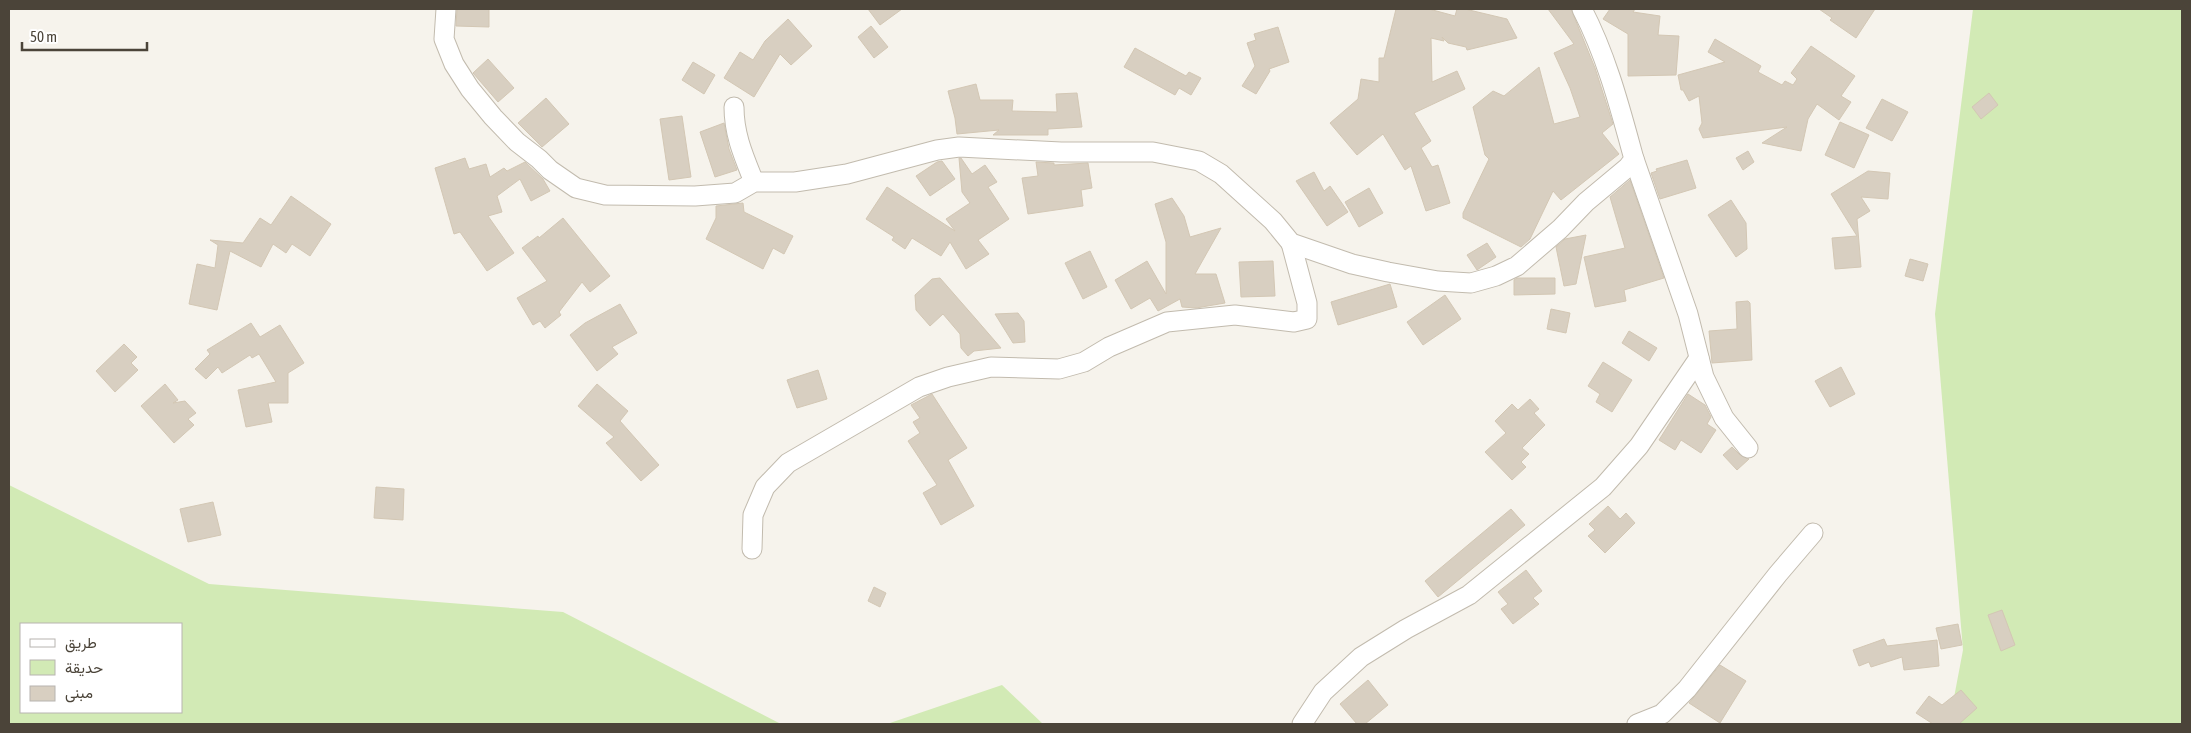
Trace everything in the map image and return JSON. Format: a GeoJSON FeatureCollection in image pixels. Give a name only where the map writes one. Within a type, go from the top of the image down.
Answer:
{"type":"FeatureCollection","features":[{"type":"Feature","properties":{"kind":"street"},"geometry":{"type":"LineString","coordinates":[[446,9],[444,39],[454,64],[470,89],[517,142],[550,170],[576,188],[605,195],[694,196],[735,193],[754,182],[796,182],[847,174],[937,150],[959,147],[1061,152],[1153,152],[1199,161],[1220,174],[1273,221],[1291,243],[1307,303],[1307,319],[1294,322],[1235,315],[1167,322],[1110,347],[1084,362],[1059,369],[991,367],[948,377],[920,387],[788,463],[765,487],[753,515],[752,548]]}},
{"type":"Feature","properties":{"kind":"street"},"geometry":{"type":"LineString","coordinates":[[1582,9],[1597,37],[1610,72],[1634,159],[1688,314],[1704,377],[1724,418],[1748,448]]}},
{"type":"Feature","properties":{"kind":"street"},"geometry":{"type":"LineString","coordinates":[[734,107],[734,124],[754,182]]}},
{"type":"Feature","properties":{"kind":"street"},"geometry":{"type":"LineString","coordinates":[[1291,243],[1352,264],[1388,272],[1438,281],[1471,283],[1480,281],[1518,266],[1560,229],[1586,202],[1628,167],[1634,159]]}},
{"type":"Feature","properties":{"kind":"street"},"geometry":{"type":"LineString","coordinates":[[1302,724],[1323,692],[1361,657],[1406,629],[1469,595],[1603,487],[1640,446],[1699,358]]}},
{"type":"Feature","properties":{"kind":"street"},"geometry":{"type":"LineString","coordinates":[[1637,724],[1662,714],[1687,689],[1813,533]]}},
{"type":"Feature","properties":{"kind":"green space"},"geometry":{"type":"Polygon","coordinates":[[[1973,9],[2182,9],[2182,724],[1949,724],[1963,650],[1935,314],[1973,9]]]}},
{"type":"Feature","properties":{"kind":"green space"},"geometry":{"type":"Polygon","coordinates":[[[9,485],[209,584],[563,612],[781,724],[9,724],[9,485]]]}},
{"type":"Feature","properties":{"kind":"green space"},"geometry":{"type":"Polygon","coordinates":[[[1002,685],[1043,724],[887,724],[1002,685]]]}},
{"type":"Feature","properties":{"kind":"building"},"geometry":{"type":"Polygon","coordinates":[[[457,9],[489,9],[489,27],[456,26],[457,9]]]}},
{"type":"Feature","properties":{"kind":"building"},"geometry":{"type":"Polygon","coordinates":[[[868,9],[902,9],[880,25],[868,9]]]}},
{"type":"Feature","properties":{"kind":"building"},"geometry":{"type":"Polygon","coordinates":[[[1396,9],[1429,9],[1455,16],[1457,9],[1465,9],[1507,19],[1517,38],[1467,50],[1466,47],[1448,43],[1442,37],[1444,41],[1431,38],[1432,82],[1457,71],[1465,89],[1414,113],[1431,141],[1421,148],[1432,167],[1438,165],[1450,203],[1426,211],[1411,166],[1405,170],[1383,134],[1357,155],[1330,123],[1358,99],[1361,79],[1379,82],[1379,58],[1384,58],[1396,9]]]}},
{"type":"Feature","properties":{"kind":"building"},"geometry":{"type":"Polygon","coordinates":[[[1548,9],[1571,9],[1595,68],[1613,124],[1602,133],[1619,154],[1561,200],[1553,191],[1530,239],[1521,247],[1463,218],[1463,213],[1489,159],[1485,155],[1473,107],[1493,91],[1504,96],[1539,67],[1554,124],[1580,117],[1570,88],[1554,53],[1574,44],[1548,9]]]}},
{"type":"Feature","properties":{"kind":"building"},"geometry":{"type":"Polygon","coordinates":[[[1610,9],[1635,9],[1633,12],[1660,16],[1658,35],[1679,36],[1676,75],[1628,76],[1628,34],[1603,19],[1610,9]]]}},
{"type":"Feature","properties":{"kind":"building"},"geometry":{"type":"Polygon","coordinates":[[[1819,9],[1875,9],[1856,38],[1830,20],[1832,18],[1819,9]]]}},
{"type":"Feature","properties":{"kind":"building"},"geometry":{"type":"Polygon","coordinates":[[[788,19],[812,46],[791,65],[780,54],[754,97],[724,78],[740,52],[753,60],[765,41],[788,19]]]}},
{"type":"Feature","properties":{"kind":"building"},"geometry":{"type":"Polygon","coordinates":[[[871,26],[888,47],[874,58],[858,37],[871,26]]]}},
{"type":"Feature","properties":{"kind":"building"},"geometry":{"type":"Polygon","coordinates":[[[1278,27],[1289,62],[1269,69],[1270,71],[1256,94],[1242,86],[1255,66],[1247,43],[1256,40],[1254,34],[1278,27]]]}},
{"type":"Feature","properties":{"kind":"building"},"geometry":{"type":"Polygon","coordinates":[[[1715,39],[1761,66],[1758,72],[1782,85],[1785,81],[1793,85],[1797,79],[1791,73],[1811,46],[1855,76],[1841,96],[1851,102],[1839,120],[1817,104],[1808,119],[1801,151],[1762,143],[1787,127],[1703,138],[1699,129],[1702,123],[1699,96],[1689,101],[1683,90],[1681,90],[1678,75],[1725,62],[1708,52],[1715,39]]]}},
{"type":"Feature","properties":{"kind":"building"},"geometry":{"type":"Polygon","coordinates":[[[1135,48],[1186,76],[1189,72],[1201,78],[1191,95],[1179,88],[1175,95],[1124,67],[1135,48]]]}},
{"type":"Feature","properties":{"kind":"building"},"geometry":{"type":"Polygon","coordinates":[[[488,59],[514,88],[498,102],[473,73],[488,59]]]}},
{"type":"Feature","properties":{"kind":"building"},"geometry":{"type":"Polygon","coordinates":[[[693,62],[715,75],[704,94],[682,80],[693,62]]]}},
{"type":"Feature","properties":{"kind":"building"},"geometry":{"type":"Polygon","coordinates":[[[976,84],[980,100],[1013,100],[1012,111],[1057,112],[1056,94],[1077,93],[1082,127],[1048,129],[1048,135],[993,135],[999,130],[957,134],[948,91],[976,84]]]}},
{"type":"Feature","properties":{"kind":"building"},"geometry":{"type":"Polygon","coordinates":[[[1989,93],[1998,105],[1981,119],[1972,107],[1989,93]]]}},
{"type":"Feature","properties":{"kind":"building"},"geometry":{"type":"Polygon","coordinates":[[[546,98],[569,124],[542,147],[518,123],[546,98]]]}},
{"type":"Feature","properties":{"kind":"building"},"geometry":{"type":"Polygon","coordinates":[[[1882,99],[1908,112],[1892,141],[1866,128],[1882,99]]]}},
{"type":"Feature","properties":{"kind":"building"},"geometry":{"type":"Polygon","coordinates":[[[682,116],[691,177],[669,180],[660,119],[682,116]]]}},
{"type":"Feature","properties":{"kind":"building"},"geometry":{"type":"Polygon","coordinates":[[[1840,122],[1869,135],[1854,168],[1825,155],[1840,122]]]}},
{"type":"Feature","properties":{"kind":"building"},"geometry":{"type":"Polygon","coordinates":[[[724,123],[729,149],[737,170],[715,177],[700,132],[724,123]]]}},
{"type":"Feature","properties":{"kind":"building"},"geometry":{"type":"Polygon","coordinates":[[[1748,151],[1754,162],[1743,170],[1736,158],[1748,151]]]}},
{"type":"Feature","properties":{"kind":"building"},"geometry":{"type":"Polygon","coordinates":[[[465,158],[469,169],[486,164],[490,177],[504,168],[507,171],[525,162],[543,179],[550,191],[531,201],[520,179],[497,196],[502,212],[488,216],[514,253],[487,271],[460,232],[454,234],[435,168],[465,158]]]}},
{"type":"Feature","properties":{"kind":"building"},"geometry":{"type":"Polygon","coordinates":[[[959,158],[961,158],[972,174],[985,165],[997,182],[988,187],[1009,219],[978,240],[989,254],[966,269],[950,242],[941,256],[912,238],[905,249],[892,240],[894,237],[866,219],[887,187],[955,231],[946,219],[970,203],[962,192],[959,158]]]}},
{"type":"Feature","properties":{"kind":"building"},"geometry":{"type":"Polygon","coordinates":[[[1687,160],[1696,188],[1660,199],[1651,173],[1657,171],[1656,169],[1687,160]]]}},
{"type":"Feature","properties":{"kind":"building"},"geometry":{"type":"Polygon","coordinates":[[[942,161],[955,179],[930,196],[916,176],[937,162],[942,161]]]}},
{"type":"Feature","properties":{"kind":"building"},"geometry":{"type":"Polygon","coordinates":[[[1036,162],[1054,163],[1054,165],[1088,163],[1092,188],[1081,190],[1083,206],[1028,214],[1022,178],[1038,176],[1036,162]]]}},
{"type":"Feature","properties":{"kind":"building"},"geometry":{"type":"Polygon","coordinates":[[[1868,171],[1890,173],[1888,199],[1861,197],[1870,211],[1857,219],[1861,267],[1835,269],[1832,238],[1857,236],[1831,194],[1868,171]]]}},
{"type":"Feature","properties":{"kind":"building"},"geometry":{"type":"Polygon","coordinates":[[[1314,172],[1324,191],[1330,186],[1348,212],[1327,226],[1296,181],[1314,172]]]}},
{"type":"Feature","properties":{"kind":"building"},"geometry":{"type":"Polygon","coordinates":[[[1630,180],[1664,278],[1624,290],[1626,301],[1595,307],[1584,257],[1625,248],[1610,197],[1630,180]]]}},
{"type":"Feature","properties":{"kind":"building"},"geometry":{"type":"Polygon","coordinates":[[[1369,188],[1383,213],[1359,227],[1345,202],[1369,188]]]}},
{"type":"Feature","properties":{"kind":"building"},"geometry":{"type":"Polygon","coordinates":[[[291,196],[331,224],[310,256],[292,244],[286,253],[273,244],[261,267],[230,251],[217,310],[189,304],[197,264],[215,268],[218,245],[210,240],[243,243],[260,218],[271,225],[291,196]]]}},
{"type":"Feature","properties":{"kind":"building"},"geometry":{"type":"Polygon","coordinates":[[[1172,198],[1184,216],[1190,237],[1221,228],[1195,274],[1216,274],[1225,303],[1196,308],[1182,307],[1180,299],[1158,311],[1150,298],[1131,309],[1115,280],[1147,261],[1166,294],[1166,242],[1155,204],[1172,198]]]}},
{"type":"Feature","properties":{"kind":"building"},"geometry":{"type":"Polygon","coordinates":[[[1731,200],[1746,223],[1747,249],[1736,257],[1708,215],[1731,200]]]}},
{"type":"Feature","properties":{"kind":"building"},"geometry":{"type":"Polygon","coordinates":[[[743,203],[744,212],[793,236],[784,254],[773,248],[763,269],[706,239],[716,218],[716,206],[743,203]]]}},
{"type":"Feature","properties":{"kind":"building"},"geometry":{"type":"Polygon","coordinates":[[[563,218],[610,276],[590,292],[582,282],[559,312],[561,315],[545,328],[540,321],[533,325],[517,298],[547,281],[522,248],[538,236],[539,238],[563,218]]]}},
{"type":"Feature","properties":{"kind":"building"},"geometry":{"type":"Polygon","coordinates":[[[1586,235],[1576,284],[1564,286],[1556,247],[1565,239],[1586,235]]]}},
{"type":"Feature","properties":{"kind":"building"},"geometry":{"type":"Polygon","coordinates":[[[1487,243],[1496,257],[1477,270],[1467,255],[1487,243]]]}},
{"type":"Feature","properties":{"kind":"building"},"geometry":{"type":"Polygon","coordinates":[[[1090,251],[1107,287],[1083,299],[1065,263],[1090,251]]]}},
{"type":"Feature","properties":{"kind":"building"},"geometry":{"type":"Polygon","coordinates":[[[1910,259],[1928,264],[1923,281],[1905,276],[1910,259]]]}},
{"type":"Feature","properties":{"kind":"building"},"geometry":{"type":"Polygon","coordinates":[[[1273,261],[1275,296],[1241,297],[1239,262],[1273,261]]]}},
{"type":"Feature","properties":{"kind":"building"},"geometry":{"type":"Polygon","coordinates":[[[940,278],[1001,348],[974,351],[968,356],[961,348],[960,334],[943,314],[930,326],[916,310],[915,295],[932,279],[940,278]]]}},
{"type":"Feature","properties":{"kind":"building"},"geometry":{"type":"Polygon","coordinates":[[[1517,278],[1555,278],[1555,294],[1514,295],[1514,280],[1517,278]]]}},
{"type":"Feature","properties":{"kind":"building"},"geometry":{"type":"Polygon","coordinates":[[[1390,284],[1397,307],[1338,325],[1331,302],[1390,284]]]}},
{"type":"Feature","properties":{"kind":"building"},"geometry":{"type":"Polygon","coordinates":[[[1445,295],[1461,319],[1423,345],[1407,322],[1445,295]]]}},
{"type":"Feature","properties":{"kind":"building"},"geometry":{"type":"Polygon","coordinates":[[[1748,301],[1750,303],[1752,360],[1712,363],[1709,331],[1737,329],[1736,302],[1748,301]]]}},
{"type":"Feature","properties":{"kind":"building"},"geometry":{"type":"Polygon","coordinates":[[[620,304],[637,333],[612,347],[618,354],[597,371],[570,335],[585,323],[620,304]]]}},
{"type":"Feature","properties":{"kind":"building"},"geometry":{"type":"Polygon","coordinates":[[[1551,309],[1570,313],[1566,333],[1547,329],[1551,309]]]}},
{"type":"Feature","properties":{"kind":"building"},"geometry":{"type":"Polygon","coordinates":[[[1018,313],[1024,321],[1025,342],[1013,343],[995,314],[1018,313]]]}},
{"type":"Feature","properties":{"kind":"building"},"geometry":{"type":"Polygon","coordinates":[[[251,323],[260,337],[280,325],[304,363],[288,373],[288,403],[268,403],[272,422],[246,427],[238,390],[276,382],[259,354],[252,358],[250,355],[222,373],[218,367],[206,379],[195,369],[210,354],[207,350],[251,323]]]}},
{"type":"Feature","properties":{"kind":"building"},"geometry":{"type":"Polygon","coordinates":[[[1629,331],[1657,348],[1649,361],[1622,343],[1629,331]]]}},
{"type":"Feature","properties":{"kind":"building"},"geometry":{"type":"Polygon","coordinates":[[[124,344],[137,357],[131,363],[138,370],[115,392],[96,371],[124,344]]]}},
{"type":"Feature","properties":{"kind":"building"},"geometry":{"type":"Polygon","coordinates":[[[1603,362],[1632,380],[1612,412],[1596,402],[1600,394],[1588,386],[1603,362]]]}},
{"type":"Feature","properties":{"kind":"building"},"geometry":{"type":"Polygon","coordinates":[[[1841,367],[1855,394],[1830,407],[1815,381],[1841,367]]]}},
{"type":"Feature","properties":{"kind":"building"},"geometry":{"type":"Polygon","coordinates":[[[818,370],[827,399],[797,408],[787,380],[818,370]]]}},
{"type":"Feature","properties":{"kind":"building"},"geometry":{"type":"Polygon","coordinates":[[[165,384],[178,400],[173,403],[185,401],[196,413],[188,419],[194,425],[174,443],[141,406],[165,384]]]}},
{"type":"Feature","properties":{"kind":"building"},"geometry":{"type":"Polygon","coordinates":[[[597,384],[628,411],[620,421],[659,465],[641,481],[606,443],[614,437],[578,406],[597,384]]]}},
{"type":"Feature","properties":{"kind":"building"},"geometry":{"type":"Polygon","coordinates":[[[932,394],[967,448],[948,460],[974,506],[941,525],[923,493],[937,485],[908,441],[920,433],[913,422],[920,418],[911,405],[932,394]]]}},
{"type":"Feature","properties":{"kind":"building"},"geometry":{"type":"Polygon","coordinates":[[[1688,394],[1705,405],[1711,417],[1707,424],[1716,430],[1701,453],[1681,440],[1675,450],[1659,440],[1688,394]]]}},
{"type":"Feature","properties":{"kind":"building"},"geometry":{"type":"Polygon","coordinates":[[[1530,399],[1539,409],[1534,413],[1545,425],[1522,448],[1529,454],[1521,462],[1526,467],[1512,480],[1485,452],[1506,433],[1495,421],[1512,404],[1518,410],[1530,399]]]}},
{"type":"Feature","properties":{"kind":"building"},"geometry":{"type":"Polygon","coordinates":[[[1732,447],[1740,455],[1749,459],[1737,470],[1723,455],[1732,447]]]}},
{"type":"Feature","properties":{"kind":"building"},"geometry":{"type":"Polygon","coordinates":[[[376,487],[404,489],[403,520],[374,518],[376,487]]]}},
{"type":"Feature","properties":{"kind":"building"},"geometry":{"type":"Polygon","coordinates":[[[213,502],[221,535],[188,542],[180,509],[213,502]]]}},
{"type":"Feature","properties":{"kind":"building"},"geometry":{"type":"Polygon","coordinates":[[[1608,506],[1620,519],[1626,513],[1635,523],[1605,553],[1588,536],[1595,530],[1589,524],[1608,506]]]}},
{"type":"Feature","properties":{"kind":"building"},"geometry":{"type":"Polygon","coordinates":[[[1511,509],[1525,525],[1438,597],[1425,581],[1511,509]]]}},
{"type":"Feature","properties":{"kind":"building"},"geometry":{"type":"Polygon","coordinates":[[[1526,570],[1542,591],[1533,598],[1539,604],[1513,624],[1501,609],[1508,604],[1498,592],[1526,570]]]}},
{"type":"Feature","properties":{"kind":"building"},"geometry":{"type":"Polygon","coordinates":[[[874,587],[886,593],[880,607],[868,601],[874,587]]]}},
{"type":"Feature","properties":{"kind":"building"},"geometry":{"type":"Polygon","coordinates":[[[2002,610],[2015,645],[2001,651],[1988,615],[2002,610]]]}},
{"type":"Feature","properties":{"kind":"building"},"geometry":{"type":"Polygon","coordinates":[[[1958,624],[1962,645],[1941,649],[1936,628],[1958,624]]]}},
{"type":"Feature","properties":{"kind":"building"},"geometry":{"type":"Polygon","coordinates":[[[1884,639],[1887,646],[1937,640],[1939,666],[1904,670],[1902,657],[1871,667],[1869,662],[1859,666],[1853,650],[1884,639]]]}},
{"type":"Feature","properties":{"kind":"building"},"geometry":{"type":"Polygon","coordinates":[[[1720,665],[1746,681],[1720,723],[1689,703],[1720,665]]]}},
{"type":"Feature","properties":{"kind":"building"},"geometry":{"type":"Polygon","coordinates":[[[1368,680],[1388,705],[1365,724],[1357,724],[1340,704],[1368,680]]]}},
{"type":"Feature","properties":{"kind":"building"},"geometry":{"type":"Polygon","coordinates":[[[1961,690],[1977,708],[1959,724],[1933,724],[1916,713],[1929,696],[1942,705],[1961,690]]]}}]}
